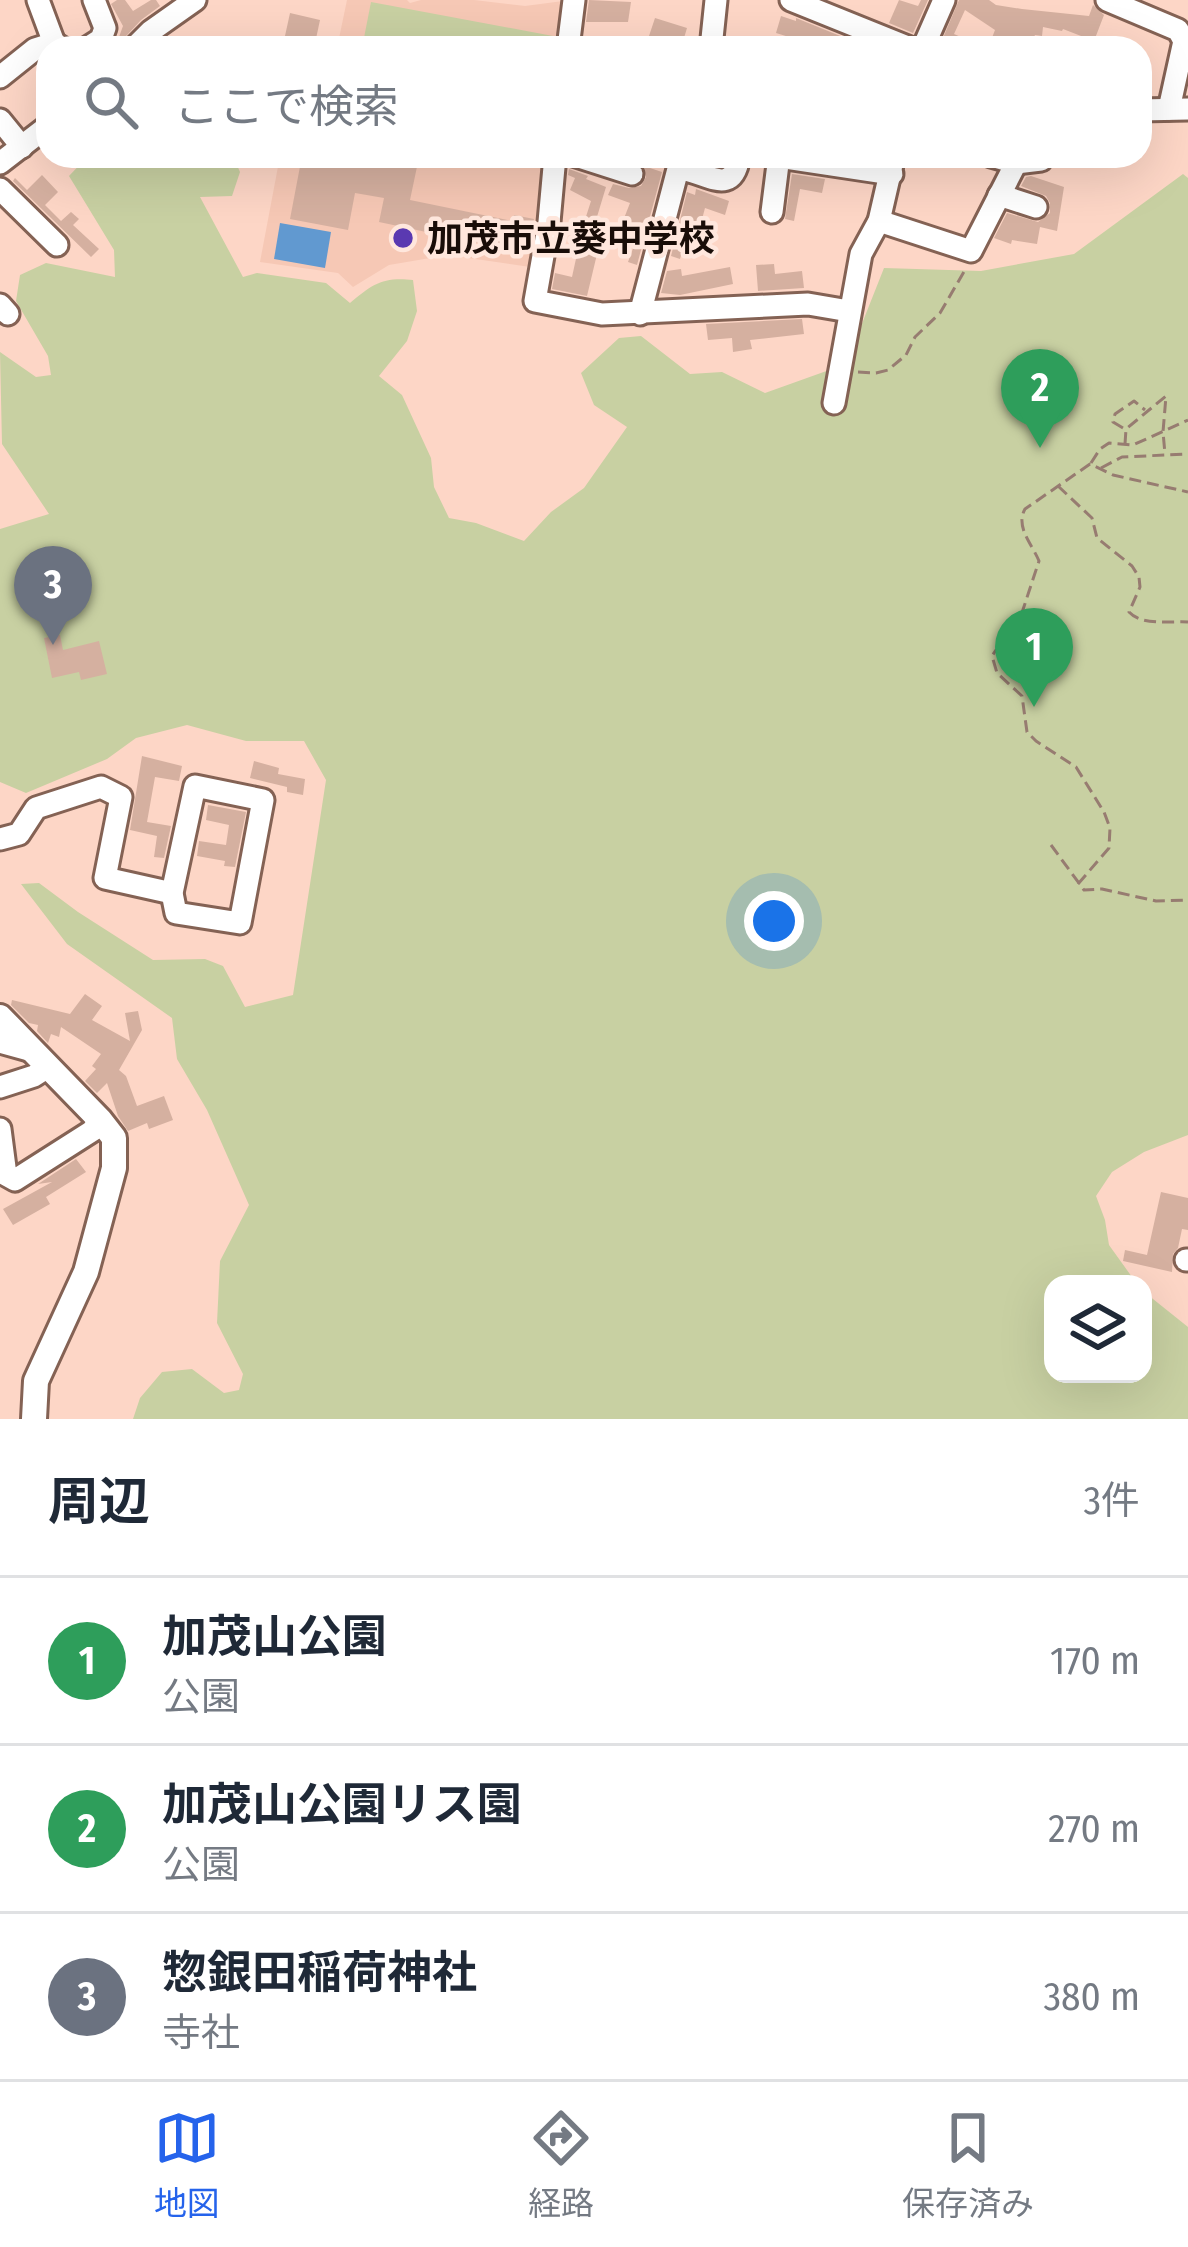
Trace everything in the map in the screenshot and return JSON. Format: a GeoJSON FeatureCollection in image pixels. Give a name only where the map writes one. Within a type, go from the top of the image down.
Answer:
{"type":"FeatureCollection","features":[{"type":"Feature","properties":{"kind":"main road"},"geometry":{"type":"LineString","coordinates":[[0,1017],[114,1138],[114,1168],[86,1272],[36,1382],[34,1419]]}},
{"type":"Feature","properties":{"kind":"street"},"geometry":{"type":"LineString","coordinates":[[94,0],[105,28],[101,36]]}},
{"type":"Feature","properties":{"kind":"street"},"geometry":{"type":"LineString","coordinates":[[146,36],[195,0]]}},
{"type":"Feature","properties":{"kind":"street"},"geometry":{"type":"LineString","coordinates":[[570,36],[574,0]]}},
{"type":"Feature","properties":{"kind":"street"},"geometry":{"type":"LineString","coordinates":[[712,36],[716,0]]}},
{"type":"Feature","properties":{"kind":"street"},"geometry":{"type":"LineString","coordinates":[[928,36],[944,0]]}},
{"type":"Feature","properties":{"kind":"street"},"geometry":{"type":"LineString","coordinates":[[1107,0],[1178,30],[1184,41],[1179,110]]}},
{"type":"Feature","properties":{"kind":"street"},"geometry":{"type":"LineString","coordinates":[[795,1],[881,36]]}},
{"type":"Feature","properties":{"kind":"street"},"geometry":{"type":"LineString","coordinates":[[31,2],[52,36]]}},
{"type":"Feature","properties":{"kind":"street"},"geometry":{"type":"LineString","coordinates":[[0,77],[36,49]]}},
{"type":"Feature","properties":{"kind":"street"},"geometry":{"type":"LineString","coordinates":[[0,120],[22,146]]}},
{"type":"Feature","properties":{"kind":"street"},"geometry":{"type":"LineString","coordinates":[[0,164],[36,135]]}},
{"type":"Feature","properties":{"kind":"street"},"geometry":{"type":"LineString","coordinates":[[554,168],[535,301],[602,314],[808,304],[849,311]]}},
{"type":"Feature","properties":{"kind":"street"},"geometry":{"type":"LineString","coordinates":[[613,168],[632,174]]}},
{"type":"Feature","properties":{"kind":"street"},"geometry":{"type":"LineString","coordinates":[[640,314],[678,169],[720,181],[737,168]]}},
{"type":"Feature","properties":{"kind":"street"},"geometry":{"type":"LineString","coordinates":[[772,212],[778,168]]}},
{"type":"Feature","properties":{"kind":"street"},"geometry":{"type":"LineString","coordinates":[[834,403],[861,254],[879,221],[892,168]]}},
{"type":"Feature","properties":{"kind":"street"},"geometry":{"type":"LineString","coordinates":[[879,221],[971,251],[1013,168]]}},
{"type":"Feature","properties":{"kind":"street"},"geometry":{"type":"LineString","coordinates":[[0,189],[57,245]]}},
{"type":"Feature","properties":{"kind":"street"},"geometry":{"type":"LineString","coordinates":[[999,195],[1036,207]]}},
{"type":"Feature","properties":{"kind":"street"},"geometry":{"type":"LineString","coordinates":[[0,839],[20,834],[36,808],[101,787],[121,797],[105,878],[172,893]]}},
{"type":"Feature","properties":{"kind":"street"},"geometry":{"type":"LineString","coordinates":[[194,787],[263,800],[240,922],[176,913],[172,893],[194,787]]}},
{"type":"Feature","properties":{"kind":"street"},"geometry":{"type":"LineString","coordinates":[[0,1042],[40,1059],[34,1076],[0,1087]]}},
{"type":"Feature","properties":{"kind":"street"},"geometry":{"type":"LineString","coordinates":[[0,1129],[6,1175],[15,1180],[92,1131],[100,1120]]}},
{"type":"Feature","properties":{"kind":"path"},"geometry":{"type":"LineString","coordinates":[[838,370],[875,373],[888,370],[906,355],[915,337],[940,313],[971,251]]}},
{"type":"Feature","properties":{"kind":"path"},"geometry":{"type":"LineString","coordinates":[[1125,445],[1126,429],[1166,396],[1165,454]]}},
{"type":"Feature","properties":{"kind":"path"},"geometry":{"type":"LineString","coordinates":[[1126,429],[1113,422],[1115,414],[1134,401],[1146,411]]}},
{"type":"Feature","properties":{"kind":"path"},"geometry":{"type":"LineString","coordinates":[[1078,884],[1109,848],[1110,828],[1104,812],[1076,767],[1028,732],[1022,696],[997,673],[992,656],[1011,646],[1039,561],[1021,517],[1024,509],[1090,464],[1109,443],[1133,445],[1188,420]]}},
{"type":"Feature","properties":{"kind":"path"},"geometry":{"type":"LineString","coordinates":[[1100,469],[1122,458],[1188,454]]}},
{"type":"Feature","properties":{"kind":"path"},"geometry":{"type":"LineString","coordinates":[[1090,464],[1114,475],[1188,492]]}},
{"type":"Feature","properties":{"kind":"path"},"geometry":{"type":"LineString","coordinates":[[1058,486],[1092,518],[1097,538],[1139,577],[1131,616],[1188,622]]}},
{"type":"Feature","properties":{"kind":"path"},"geometry":{"type":"LineString","coordinates":[[1051,844],[1084,890],[1102,889],[1156,902],[1188,900]]}},
{"type":"Feature","properties":{"kind":"shaded area"},"geometry":{"type":"Polygon","coordinates":[[[347,0],[474,0],[525,6],[563,1],[562,36],[340,36],[347,0]]]}},
{"type":"Feature","properties":{"kind":"shaded area","name":"加茂市立葵中学校"},"geometry":{"type":"Polygon","coordinates":[[[278,168],[549,168],[537,268],[448,255],[389,265],[353,287],[338,273],[260,262],[278,168]]]}},
{"type":"Feature","properties":{"kind":"green space"},"geometry":{"type":"Polygon","coordinates":[[[371,2],[553,36],[364,36],[371,2]]]}},
{"type":"Feature","properties":{"kind":"green space"},"geometry":{"type":"Polygon","coordinates":[[[77,168],[238,168],[232,196],[200,197],[243,277],[257,273],[326,283],[350,303],[378,283],[413,280],[417,311],[407,341],[379,376],[402,395],[431,458],[434,487],[449,518],[524,541],[551,512],[584,488],[627,427],[594,405],[581,373],[619,338],[641,336],[690,374],[722,372],[765,393],[846,364],[884,268],[981,271],[1074,254],[1183,174],[1188,178],[1188,1135],[1144,1152],[1112,1172],[1096,1196],[1109,1245],[1131,1275],[1044,1275],[1044,1383],[1152,1383],[1152,1298],[1188,1327],[1188,1419],[133,1419],[140,1398],[162,1372],[192,1369],[224,1393],[239,1390],[243,1374],[217,1323],[220,1261],[249,1205],[207,1110],[177,1059],[172,1018],[67,944],[21,884],[39,883],[153,960],[205,959],[223,966],[245,1007],[293,995],[326,780],[304,741],[246,741],[187,725],[136,738],[107,759],[26,793],[0,782],[0,529],[49,514],[2,444],[0,352],[36,377],[51,375],[48,356],[16,301],[20,275],[46,263],[115,277],[114,250],[69,176],[77,168]]]}},
{"type":"Feature","properties":{"kind":"water"},"geometry":{"type":"Polygon","coordinates":[[[280,223],[331,232],[325,268],[274,259],[280,223]]]}},
{"type":"Feature","properties":{"kind":"building"},"geometry":{"type":"Polygon","coordinates":[[[125,0],[133,11],[151,0],[160,6],[126,36],[119,36],[123,26],[111,4],[125,0]]]}},
{"type":"Feature","properties":{"kind":"building"},"geometry":{"type":"Polygon","coordinates":[[[589,0],[631,2],[628,22],[586,22],[589,0]]]}},
{"type":"Feature","properties":{"kind":"building"},"geometry":{"type":"Polygon","coordinates":[[[899,0],[918,6],[921,0],[928,0],[913,33],[889,23],[899,0]]]}},
{"type":"Feature","properties":{"kind":"building"},"geometry":{"type":"Polygon","coordinates":[[[959,0],[989,0],[996,5],[1089,16],[1093,5],[1104,15],[1096,36],[1043,27],[1042,36],[993,36],[995,30],[965,10],[954,34],[959,36],[944,36],[959,0]]]}},
{"type":"Feature","properties":{"kind":"building"},"geometry":{"type":"Polygon","coordinates":[[[290,13],[320,20],[317,36],[285,36],[290,13]]]}},
{"type":"Feature","properties":{"kind":"building"},"geometry":{"type":"Polygon","coordinates":[[[781,16],[840,36],[786,36],[776,33],[781,16]]]}},
{"type":"Feature","properties":{"kind":"building"},"geometry":{"type":"Polygon","coordinates":[[[655,18],[687,28],[685,36],[649,36],[655,18]]]}},
{"type":"Feature","properties":{"kind":"building"},"geometry":{"type":"Polygon","coordinates":[[[300,168],[417,168],[410,200],[512,221],[514,215],[534,219],[528,249],[502,244],[502,248],[379,222],[384,198],[355,193],[348,230],[290,219],[300,168]]]}},
{"type":"Feature","properties":{"kind":"building"},"geometry":{"type":"Polygon","coordinates":[[[644,168],[662,172],[637,265],[628,262],[639,232],[621,226],[630,203],[608,195],[613,184],[641,186],[644,168]]]}},
{"type":"Feature","properties":{"kind":"building"},"geometry":{"type":"Polygon","coordinates":[[[569,169],[606,187],[590,240],[566,233],[569,222],[583,226],[591,201],[570,190],[575,178],[568,175],[569,169]]]}},
{"type":"Feature","properties":{"kind":"building"},"geometry":{"type":"Polygon","coordinates":[[[792,174],[825,179],[822,193],[800,189],[794,221],[785,219],[792,174]]]}},
{"type":"Feature","properties":{"kind":"building"},"geometry":{"type":"Polygon","coordinates":[[[42,175],[58,192],[45,205],[61,221],[71,212],[79,219],[73,225],[99,249],[91,257],[13,181],[15,178],[27,190],[42,175]]]}},
{"type":"Feature","properties":{"kind":"building"},"geometry":{"type":"Polygon","coordinates":[[[1031,176],[1064,187],[1057,231],[1040,227],[1037,244],[994,238],[1007,213],[1038,222],[1050,213],[1046,196],[1021,186],[1031,176]]]}},
{"type":"Feature","properties":{"kind":"building"},"geometry":{"type":"Polygon","coordinates":[[[696,189],[729,201],[725,215],[705,208],[697,238],[687,235],[680,259],[671,256],[687,192],[695,195],[696,189]]]}},
{"type":"Feature","properties":{"kind":"building"},"geometry":{"type":"Polygon","coordinates":[[[579,245],[598,250],[587,296],[552,289],[555,273],[572,277],[579,245]]]}},
{"type":"Feature","properties":{"kind":"building"},"geometry":{"type":"Polygon","coordinates":[[[774,264],[775,274],[802,271],[804,288],[758,291],[756,265],[774,264]]]}},
{"type":"Feature","properties":{"kind":"building"},"geometry":{"type":"Polygon","coordinates":[[[730,267],[733,284],[680,295],[661,293],[667,271],[681,269],[682,276],[730,267]]]}},
{"type":"Feature","properties":{"kind":"building"},"geometry":{"type":"Polygon","coordinates":[[[802,319],[804,334],[750,340],[752,349],[733,352],[732,338],[708,340],[706,324],[802,319]]]}},
{"type":"Feature","properties":{"kind":"building"},"geometry":{"type":"Polygon","coordinates":[[[60,635],[63,650],[99,641],[107,674],[81,680],[79,672],[52,678],[44,638],[60,635]]]}},
{"type":"Feature","properties":{"kind":"building"},"geometry":{"type":"Polygon","coordinates":[[[142,756],[182,766],[179,781],[155,777],[147,822],[171,826],[164,858],[154,857],[157,836],[130,830],[142,756]]]}},
{"type":"Feature","properties":{"kind":"building"},"geometry":{"type":"Polygon","coordinates":[[[254,761],[279,768],[278,774],[305,779],[303,795],[250,778],[254,761]]]}},
{"type":"Feature","properties":{"kind":"building"},"geometry":{"type":"Polygon","coordinates":[[[208,805],[246,812],[235,867],[197,856],[199,841],[226,845],[229,825],[206,820],[208,805]]]}},
{"type":"Feature","properties":{"kind":"building"},"geometry":{"type":"Polygon","coordinates":[[[85,994],[102,1006],[92,1020],[130,1041],[125,1013],[138,1011],[142,1030],[119,1070],[137,1106],[164,1096],[173,1120],[128,1131],[107,1083],[97,1093],[85,1081],[101,1054],[61,1027],[59,1037],[51,1034],[48,1043],[37,1031],[38,1025],[29,1023],[11,1005],[12,1000],[70,1014],[85,994]]]}},
{"type":"Feature","properties":{"kind":"building"},"geometry":{"type":"Polygon","coordinates":[[[76,1159],[86,1172],[46,1197],[50,1204],[13,1225],[3,1209],[52,1182],[38,1184],[76,1159]]]}},
{"type":"Feature","properties":{"kind":"building"},"geometry":{"type":"Polygon","coordinates":[[[1161,1192],[1188,1198],[1188,1230],[1182,1229],[1172,1272],[1123,1261],[1125,1250],[1147,1255],[1161,1192]]]}},
{"type":"Feature","properties":{"kind":"place","name":"加茂市立葵中学校"},"geometry":{"type":"Point","coordinates":[403,238]}},
{"type":"Feature","properties":{"kind":"place","name":"加茂山公園リス園"},"geometry":{"type":"Point","coordinates":[1040,448]}},
{"type":"Feature","properties":{"kind":"place","name":"惣銀田稲荷神社"},"geometry":{"type":"Point","coordinates":[53,645]}},
{"type":"Feature","properties":{"kind":"place","name":"加茂山公園"},"geometry":{"type":"Point","coordinates":[1034,707]}}]}
